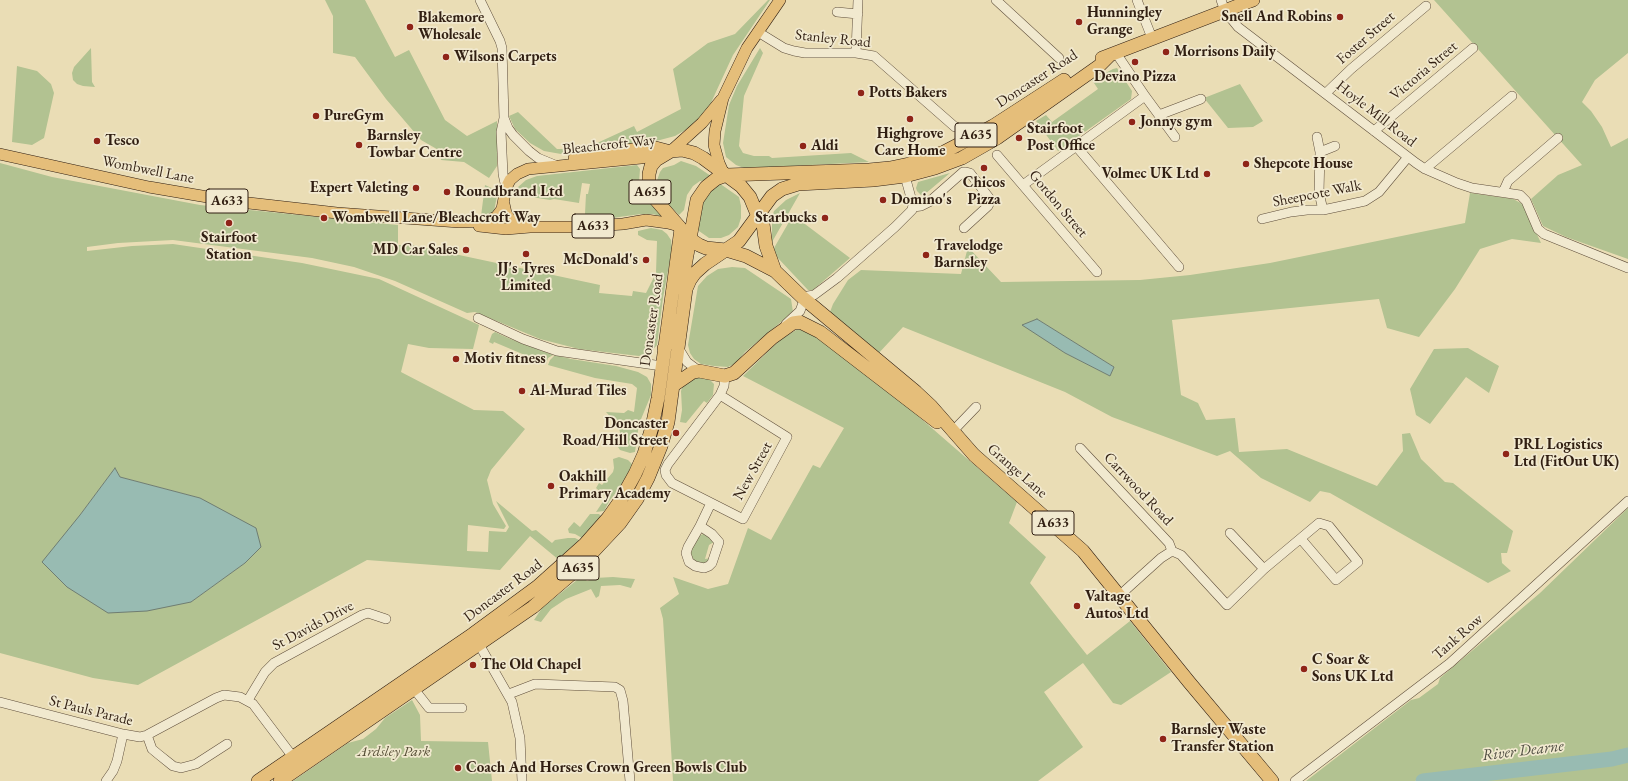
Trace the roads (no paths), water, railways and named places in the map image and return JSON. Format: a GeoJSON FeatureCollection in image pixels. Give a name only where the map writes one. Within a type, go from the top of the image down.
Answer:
{"type":"FeatureCollection","features":[{"type":"Feature","properties":{"kind":"highway","name":"Doncaster Road"},"geometry":{"type":"LineString","coordinates":[[725,173],[869,170],[890,168],[924,160],[969,140],[1096,60],[1152,38],[1223,5],[1253,0]]}},
{"type":"Feature","properties":{"kind":"highway","name":"Doncaster Road"},"geometry":{"type":"LineString","coordinates":[[757,214],[772,196],[789,186],[873,180],[905,176],[935,168],[962,158],[983,147],[1099,66],[1112,55]]}},
{"type":"Feature","properties":{"kind":"highway"},"geometry":{"type":"LineString","coordinates":[[668,152],[682,150],[694,153],[704,158],[741,186],[750,197],[757,214]]}},
{"type":"Feature","properties":{"kind":"highway","name":"A635"},"geometry":{"type":"LineString","coordinates":[[668,152],[651,166],[648,186],[651,194],[690,239],[698,245],[706,248],[726,250],[744,235],[757,214]]}},
{"type":"Feature","properties":{"kind":"highway"},"geometry":{"type":"LineString","coordinates":[[664,348],[672,337],[697,200],[700,193],[706,186],[725,173]]}},
{"type":"Feature","properties":{"kind":"highway","name":"Grange Lane"},"geometry":{"type":"LineString","coordinates":[[757,214],[763,224],[766,246],[775,271],[802,297],[916,392],[974,456],[1083,550],[1189,682],[1272,781]]}},
{"type":"Feature","properties":{"kind":"highway","name":"Doncaster Road"},"geometry":{"type":"LineString","coordinates":[[258,781],[296,762],[414,689],[476,639],[508,609],[554,573],[585,544],[608,518],[628,488],[644,454],[655,414],[680,228]]}},
{"type":"Feature","properties":{"kind":"highway","name":"Doncaster Road"},"geometry":{"type":"LineString","coordinates":[[280,781],[296,762],[476,639],[527,611],[554,590],[588,558],[620,524],[640,493],[655,463],[668,422],[686,289],[690,280],[699,269],[726,250]]}},
{"type":"Feature","properties":{"kind":"highway","name":"A633"},"geometry":{"type":"LineString","coordinates":[[726,250],[746,256],[775,271]]}},
{"type":"Feature","properties":{"kind":"highway","name":"A633"},"geometry":{"type":"LineString","coordinates":[[725,376],[734,373],[772,338],[793,323],[804,323],[820,332],[853,356],[934,420],[952,432]]}},
{"type":"Feature","properties":{"kind":"highway"},"geometry":{"type":"LineString","coordinates":[[662,366],[666,366],[669,363],[681,330]]}},
{"type":"Feature","properties":{"kind":"highway"},"geometry":{"type":"LineString","coordinates":[[674,385],[687,374],[700,370],[725,376]]}},
{"type":"Feature","properties":{"kind":"main road"},"geometry":{"type":"LineString","coordinates":[[725,173],[719,163],[714,145],[715,131],[723,98],[747,48],[780,0]]}},
{"type":"Feature","properties":{"kind":"main road"},"geometry":{"type":"LineString","coordinates":[[668,152],[702,123],[723,98]]}},
{"type":"Feature","properties":{"kind":"main road","name":"Bleachcroft Way"},"geometry":{"type":"LineString","coordinates":[[504,204],[506,188],[514,177],[522,171],[528,169],[641,158],[668,152]]}},
{"type":"Feature","properties":{"kind":"main road","name":"Wombwell Lane"},"geometry":{"type":"LineString","coordinates":[[0,154],[149,187],[231,201],[337,212],[459,222],[483,227],[577,227],[623,224],[646,220],[662,222],[680,228]]}},
{"type":"Feature","properties":{"kind":"main road","name":"Wombwell Lane"},"geometry":{"type":"LineString","coordinates":[[459,222],[490,220],[499,214],[504,204]]}},
{"type":"Feature","properties":{"kind":"main road","name":"A633"},"geometry":{"type":"LineString","coordinates":[[504,204],[506,213],[510,219],[530,227]]}},
{"type":"Feature","properties":{"kind":"street","name":"Bleachcroft Way"},"geometry":{"type":"LineString","coordinates":[[480,0],[502,48],[504,118],[501,132],[503,174],[506,188]]}},
{"type":"Feature","properties":{"kind":"street"},"geometry":{"type":"LineString","coordinates":[[856,53],[858,0]]}},
{"type":"Feature","properties":{"kind":"street"},"geometry":{"type":"LineString","coordinates":[[996,0],[1059,58]]}},
{"type":"Feature","properties":{"kind":"street"},"geometry":{"type":"LineString","coordinates":[[1137,0],[1152,38]]}},
{"type":"Feature","properties":{"kind":"street","name":"Hoyle Mill Road"},"geometry":{"type":"LineString","coordinates":[[1223,5],[1238,27],[1425,169],[1457,183],[1486,190],[1520,195],[1524,198],[1538,229],[1544,234],[1628,268]]}},
{"type":"Feature","properties":{"kind":"street","name":"Foster Street"},"geometry":{"type":"LineString","coordinates":[[1326,93],[1351,69],[1426,6]]}},
{"type":"Feature","properties":{"kind":"street"},"geometry":{"type":"LineString","coordinates":[[837,12],[858,14]]}},
{"type":"Feature","properties":{"kind":"street","name":"Stanley Road"},"geometry":{"type":"LineString","coordinates":[[758,32],[784,48],[794,51],[805,53],[856,53],[874,56],[955,127]]}},
{"type":"Feature","properties":{"kind":"street","name":"Victoria Street"},"geometry":{"type":"LineString","coordinates":[[1374,131],[1473,48]]}},
{"type":"Feature","properties":{"kind":"street"},"geometry":{"type":"LineString","coordinates":[[1112,55],[1175,137]]}},
{"type":"Feature","properties":{"kind":"street"},"geometry":{"type":"LineString","coordinates":[[1023,185],[1145,96]]}},
{"type":"Feature","properties":{"kind":"street"},"geometry":{"type":"LineString","coordinates":[[1425,169],[1512,96]]}},
{"type":"Feature","properties":{"kind":"street"},"geometry":{"type":"LineString","coordinates":[[1159,115],[1201,99]]}},
{"type":"Feature","properties":{"kind":"street","name":"Bleachcroft Way"},"geometry":{"type":"LineString","coordinates":[[504,118],[513,135],[529,151],[541,159],[558,165]]}},
{"type":"Feature","properties":{"kind":"street"},"geometry":{"type":"LineString","coordinates":[[1317,137],[1320,152],[1319,193],[1323,210]]}},
{"type":"Feature","properties":{"kind":"street"},"geometry":{"type":"LineString","coordinates":[[1503,192],[1508,181],[1558,138]]}},
{"type":"Feature","properties":{"kind":"street"},"geometry":{"type":"LineString","coordinates":[[1076,146],[1179,267]]}},
{"type":"Feature","properties":{"kind":"street"},"geometry":{"type":"LineString","coordinates":[[1320,152],[1335,146]]}},
{"type":"Feature","properties":{"kind":"street","name":"Gordon Street"},"geometry":{"type":"LineString","coordinates":[[998,155],[1097,272]]}},
{"type":"Feature","properties":{"kind":"street","name":"Sheepcote Walk"},"geometry":{"type":"LineString","coordinates":[[1262,219],[1291,212],[1323,210],[1365,200],[1374,196],[1388,182],[1408,157]]}},
{"type":"Feature","properties":{"kind":"street"},"geometry":{"type":"LineString","coordinates":[[772,338],[800,311],[802,297],[814,295],[821,290],[882,239],[906,217],[913,207],[921,206],[929,202],[963,172],[970,173],[990,199],[990,202],[964,228]]}},
{"type":"Feature","properties":{"kind":"street"},"geometry":{"type":"LineString","coordinates":[[905,176],[913,207]]}},
{"type":"Feature","properties":{"kind":"street"},"geometry":{"type":"LineString","coordinates":[[1170,256],[1177,250]]}},
{"type":"Feature","properties":{"kind":"street"},"geometry":{"type":"LineString","coordinates":[[478,318],[523,339],[558,351],[662,366]]}},
{"type":"Feature","properties":{"kind":"street"},"geometry":{"type":"LineString","coordinates":[[679,349],[687,362],[700,370]]}},
{"type":"Feature","properties":{"kind":"street"},"geometry":{"type":"LineString","coordinates":[[700,526],[712,534],[719,542],[712,563],[704,568],[695,566],[689,562],[686,553],[711,503],[672,483],[666,476],[665,470],[720,395],[724,386],[725,376]]}},
{"type":"Feature","properties":{"kind":"street","name":"New Street"},"geometry":{"type":"LineString","coordinates":[[711,503],[743,519],[787,437],[720,395]]}},
{"type":"Feature","properties":{"kind":"street"},"geometry":{"type":"LineString","coordinates":[[952,432],[976,406]]}},
{"type":"Feature","properties":{"kind":"street","name":"Carrwood Road"},"geometry":{"type":"LineString","coordinates":[[1080,448],[1169,543],[1172,551],[1181,555],[1227,605],[1264,569],[1319,523],[1329,526],[1358,562],[1336,580],[1301,539]]}},
{"type":"Feature","properties":{"kind":"street","name":"Tank Row"},"geometry":{"type":"LineString","coordinates":[[1295,781],[1450,663],[1628,501]]}},
{"type":"Feature","properties":{"kind":"street"},"geometry":{"type":"LineString","coordinates":[[1230,532],[1264,569]]}},
{"type":"Feature","properties":{"kind":"street"},"geometry":{"type":"LineString","coordinates":[[1120,595],[1161,558],[1172,551]]}},
{"type":"Feature","properties":{"kind":"street","name":"St Davids Drive"},"geometry":{"type":"LineString","coordinates":[[248,700],[265,672],[274,663],[362,615],[368,613],[386,619]]}},
{"type":"Feature","properties":{"kind":"street"},"geometry":{"type":"LineString","coordinates":[[476,639],[509,694],[512,702],[520,738],[522,781]]}},
{"type":"Feature","properties":{"kind":"street"},"geometry":{"type":"LineString","coordinates":[[509,694],[535,684],[615,687],[620,690],[623,701],[630,781]]}},
{"type":"Feature","properties":{"kind":"street"},"geometry":{"type":"LineString","coordinates":[[414,689],[429,708],[462,708]]}},
{"type":"Feature","properties":{"kind":"street","name":"St Pauls Parade"},"geometry":{"type":"LineString","coordinates":[[0,702],[134,737],[147,735],[216,698],[232,696],[248,700]]}},
{"type":"Feature","properties":{"kind":"street"},"geometry":{"type":"LineString","coordinates":[[248,700],[261,714],[296,762]]}},
{"type":"Feature","properties":{"kind":"street"},"geometry":{"type":"LineString","coordinates":[[106,781],[113,771],[117,761],[124,734]]}},
{"type":"Feature","properties":{"kind":"street"},"geometry":{"type":"LineString","coordinates":[[147,735],[152,749],[173,766],[181,768],[196,764],[227,744]]}},
{"type":"Feature","properties":{"kind":"water"},"geometry":{"type":"Polygon","coordinates":[[[1037,319],[1114,367],[1110,376],[1065,353],[1022,325],[1037,319]]]}},
{"type":"Feature","properties":{"kind":"water"},"geometry":{"type":"Polygon","coordinates":[[[115,468],[120,477],[200,498],[256,528],[261,547],[245,563],[191,602],[147,611],[108,613],[67,587],[42,562],[115,468]]]}},
{"type":"Feature","properties":{"kind":"waterway","name":"River Dearne"},"geometry":{"type":"LineString","coordinates":[[1423,781],[1612,759],[1628,755]]}},
{"type":"Feature","properties":{"kind":"place","name":"Snell And Robins"},"geometry":{"type":"Point","coordinates":[1340,17]}},
{"type":"Feature","properties":{"kind":"place","name":"Hunningley Grange"},"geometry":{"type":"Point","coordinates":[1079,22]}},
{"type":"Feature","properties":{"kind":"place","name":"Blakemore Wholesale"},"geometry":{"type":"Point","coordinates":[410,27]}},
{"type":"Feature","properties":{"kind":"place","name":"Morrisons Daily"},"geometry":{"type":"Point","coordinates":[1166,52]}},
{"type":"Feature","properties":{"kind":"place","name":"Wilsons Carpets"},"geometry":{"type":"Point","coordinates":[446,57]}},
{"type":"Feature","properties":{"kind":"place","name":"Devino Pizza"},"geometry":{"type":"Point","coordinates":[1135,62]}},
{"type":"Feature","properties":{"kind":"place","name":"Potts Bakers"},"geometry":{"type":"Point","coordinates":[861,93]}},
{"type":"Feature","properties":{"kind":"place","name":"PureGym"},"geometry":{"type":"Point","coordinates":[316,116]}},
{"type":"Feature","properties":{"kind":"place","name":"Highgrove Care Home"},"geometry":{"type":"Point","coordinates":[910,119]}},
{"type":"Feature","properties":{"kind":"place","name":"Jonnys gym"},"geometry":{"type":"Point","coordinates":[1132,122]}},
{"type":"Feature","properties":{"kind":"place","name":"Stairfoot Post Office"},"geometry":{"type":"Point","coordinates":[1019,138]}},
{"type":"Feature","properties":{"kind":"place","name":"Tesco"},"geometry":{"type":"Point","coordinates":[97,141]}},
{"type":"Feature","properties":{"kind":"place","name":"Barnsley Towbar Centre"},"geometry":{"type":"Point","coordinates":[359,145]}},
{"type":"Feature","properties":{"kind":"place","name":"Aldi"},"geometry":{"type":"Point","coordinates":[803,146]}},
{"type":"Feature","properties":{"kind":"place","name":"Shepcote House"},"geometry":{"type":"Point","coordinates":[1246,164]}},
{"type":"Feature","properties":{"kind":"place","name":"Chicos Pizza"},"geometry":{"type":"Point","coordinates":[984,168]}},
{"type":"Feature","properties":{"kind":"place","name":"Volmec UK Ltd"},"geometry":{"type":"Point","coordinates":[1207,174]}},
{"type":"Feature","properties":{"kind":"place","name":"Expert Valeting"},"geometry":{"type":"Point","coordinates":[416,188]}},
{"type":"Feature","properties":{"kind":"place","name":"Roundbrand Ltd"},"geometry":{"type":"Point","coordinates":[447,192]}},
{"type":"Feature","properties":{"kind":"place","name":"Domino's"},"geometry":{"type":"Point","coordinates":[883,200]}},
{"type":"Feature","properties":{"kind":"place","name":"Wombwell Lane/Bleachcroft Way"},"geometry":{"type":"Point","coordinates":[324,218]}},
{"type":"Feature","properties":{"kind":"place","name":"Starbucks"},"geometry":{"type":"Point","coordinates":[825,218]}},
{"type":"Feature","properties":{"kind":"place","name":"Stairfoot Station"},"geometry":{"type":"Point","coordinates":[229,223]}},
{"type":"Feature","properties":{"kind":"place","name":"MD Car Sales"},"geometry":{"type":"Point","coordinates":[466,250]}},
{"type":"Feature","properties":{"kind":"place","name":"JJ's Tyres Limited"},"geometry":{"type":"Point","coordinates":[526,254]}},
{"type":"Feature","properties":{"kind":"place","name":"Travelodge Barnsley"},"geometry":{"type":"Point","coordinates":[926,255]}},
{"type":"Feature","properties":{"kind":"place","name":"McDonald's"},"geometry":{"type":"Point","coordinates":[646,260]}},
{"type":"Feature","properties":{"kind":"place","name":"Motiv fitness"},"geometry":{"type":"Point","coordinates":[456,359]}},
{"type":"Feature","properties":{"kind":"place","name":"Al-Murad Tiles"},"geometry":{"type":"Point","coordinates":[522,391]}},
{"type":"Feature","properties":{"kind":"place","name":"Doncaster Road/Hill Street"},"geometry":{"type":"Point","coordinates":[676,433]}},
{"type":"Feature","properties":{"kind":"place","name":"PRL Logistics Ltd (FitOut UK)"},"geometry":{"type":"Point","coordinates":[1506,454]}},
{"type":"Feature","properties":{"kind":"place","name":"Oakhill Primary Academy"},"geometry":{"type":"Point","coordinates":[551,486]}},
{"type":"Feature","properties":{"kind":"place","name":"Valtage Autos Ltd"},"geometry":{"type":"Point","coordinates":[1077,606]}},
{"type":"Feature","properties":{"kind":"place","name":"The Old Chapel"},"geometry":{"type":"Point","coordinates":[473,665]}},
{"type":"Feature","properties":{"kind":"place","name":"C Soar & Sons UK Ltd"},"geometry":{"type":"Point","coordinates":[1304,669]}},
{"type":"Feature","properties":{"kind":"place","name":"Barnsley Waste Transfer Station"},"geometry":{"type":"Point","coordinates":[1163,739]}},
{"type":"Feature","properties":{"kind":"place","name":"Coach And Horses Crown Green Bowls Club"},"geometry":{"type":"Point","coordinates":[458,768]}},
{"type":"Feature","properties":{"kind":"park label","name":"Ardsley Park"},"geometry":{"type":"Point","coordinates":[394,752]}}]}
